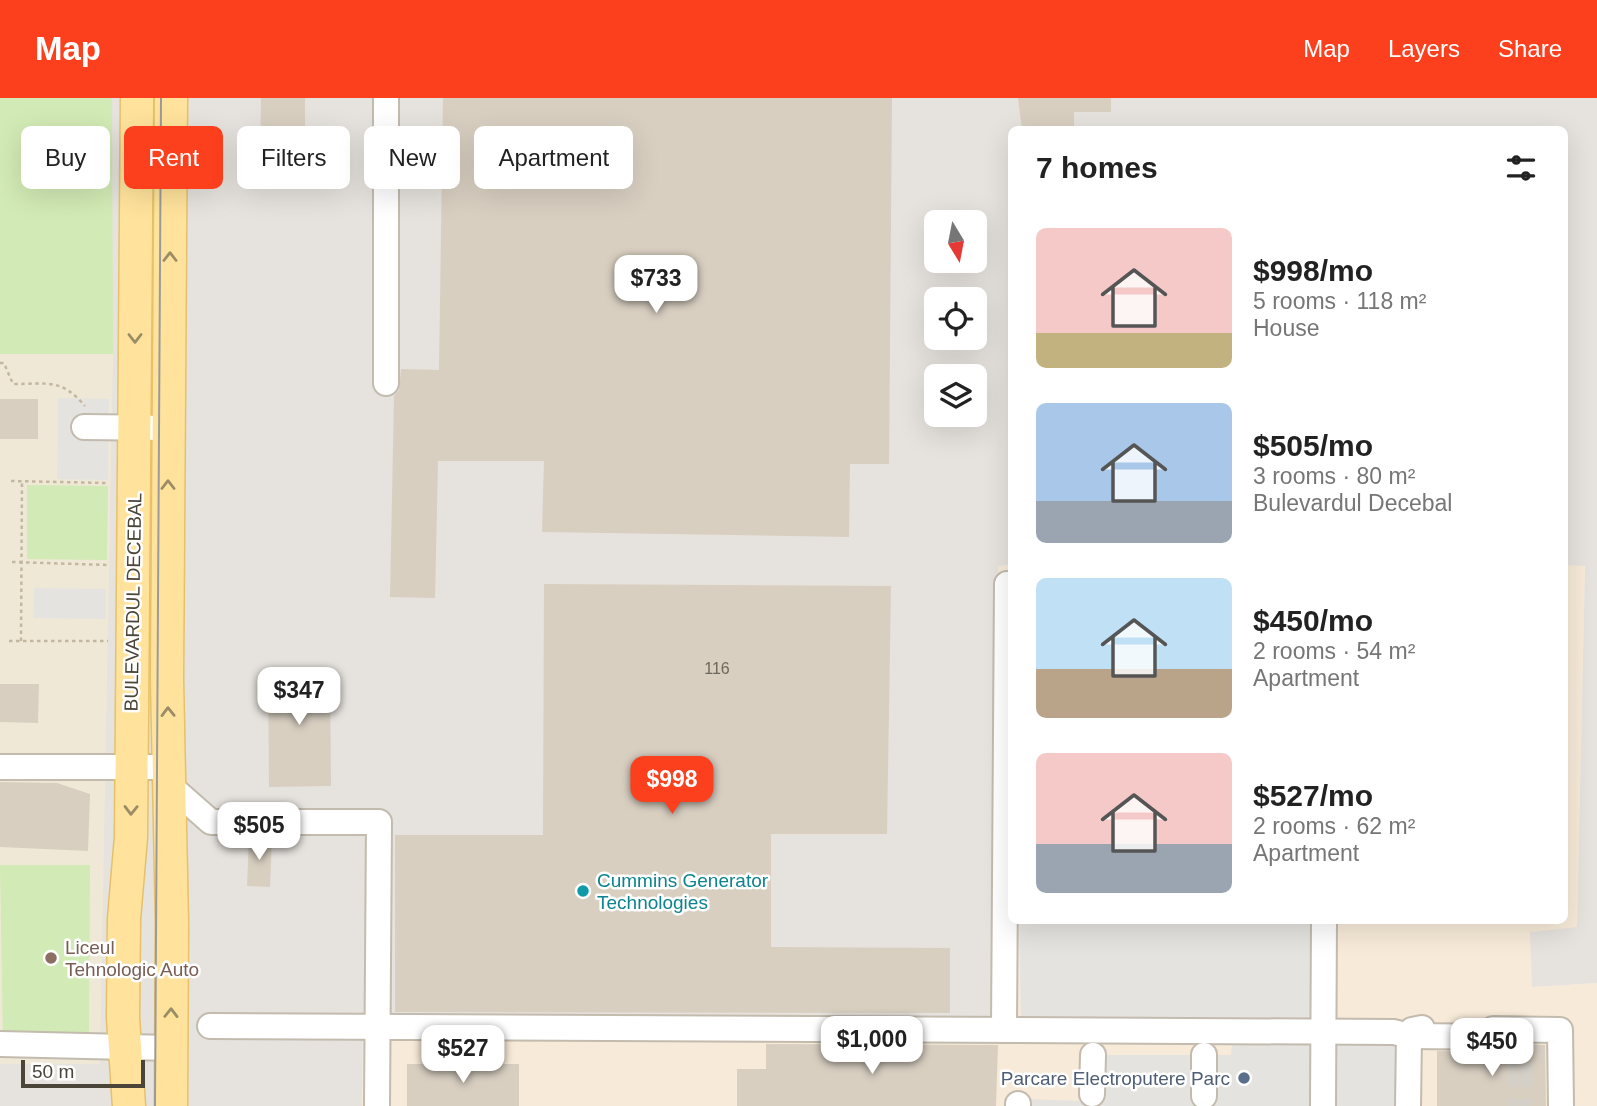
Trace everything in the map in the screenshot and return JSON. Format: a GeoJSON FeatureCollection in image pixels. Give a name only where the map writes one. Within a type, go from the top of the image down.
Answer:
{"type":"FeatureCollection","features":[{"type":"Feature","properties":{"kind":"main road","name":"BULEVARDUL DECEBAL"},"geometry":{"type":"LineString","coordinates":[[129,1106],[123,1018],[124,919],[131,838],[137,98]]}},
{"type":"Feature","properties":{"kind":"main road","name":"BULEVARDUL DECEBAL"},"geometry":{"type":"LineString","coordinates":[[171,98],[171,1106]]}},
{"type":"Feature","properties":{"kind":"lane"},"geometry":{"type":"LineString","coordinates":[[386,98],[386,383]]}},
{"type":"Feature","properties":{"kind":"lane"},"geometry":{"type":"LineString","coordinates":[[85,417],[135,428],[169,428]]}},
{"type":"Feature","properties":{"kind":"lane"},"geometry":{"type":"LineString","coordinates":[[1004,1030],[1008,806],[1007,584]]}},
{"type":"Feature","properties":{"kind":"lane"},"geometry":{"type":"LineString","coordinates":[[0,767],[131,767],[169,777],[211,822],[379,822],[377,1106]]}},
{"type":"Feature","properties":{"kind":"lane"},"geometry":{"type":"LineString","coordinates":[[1323,1106],[1324,924]]}},
{"type":"Feature","properties":{"kind":"lane"},"geometry":{"type":"LineString","coordinates":[[211,1026],[1004,1030],[1324,1044],[1394,1032],[1409,1045],[1510,1037]]}},
{"type":"Feature","properties":{"kind":"lane"},"geometry":{"type":"LineString","coordinates":[[1408,1106],[1409,1045],[1412,1030],[1423,1028],[1560,1030],[1561,1106]]}},
{"type":"Feature","properties":{"kind":"lane"},"geometry":{"type":"LineString","coordinates":[[0,1044],[171,1048]]}},
{"type":"Feature","properties":{"kind":"lane"},"geometry":{"type":"LineString","coordinates":[[1092,1094],[1093,1055]]}},
{"type":"Feature","properties":{"kind":"lane"},"geometry":{"type":"LineString","coordinates":[[1204,1055],[1204,1096]]}},
{"type":"Feature","properties":{"kind":"path"},"geometry":{"type":"LineString","coordinates":[[0,363],[4,363],[13,384],[56,384],[71,390],[85,417]]}},
{"type":"Feature","properties":{"kind":"path"},"geometry":{"type":"LineString","coordinates":[[11,481],[110,483]]}},
{"type":"Feature","properties":{"kind":"path"},"geometry":{"type":"LineString","coordinates":[[21,641],[22,481]]}},
{"type":"Feature","properties":{"kind":"path"},"geometry":{"type":"LineString","coordinates":[[12,562],[110,565]]}},
{"type":"Feature","properties":{"kind":"path"},"geometry":{"type":"LineString","coordinates":[[9,641],[108,641]]}},
{"type":"Feature","properties":{"kind":"shaded area"},"geometry":{"type":"Polygon","coordinates":[[[0,98],[1597,98],[1597,983],[1532,987],[1530,932],[1577,927],[1585,566],[1568,565],[1568,126],[1008,126],[1008,565],[998,566],[997,743],[1004,1030],[363,1029],[362,1106],[0,1106],[0,98]]]}},
{"type":"Feature","properties":{"kind":"shaded area"},"geometry":{"type":"Polygon","coordinates":[[[0,354],[113,354],[100,1064],[0,1064],[0,354]]]}},
{"type":"Feature","properties":{"kind":"shaded area"},"geometry":{"type":"Polygon","coordinates":[[[58,398],[109,399],[108,480],[57,479],[58,398]]]}},
{"type":"Feature","properties":{"kind":"shaded area"},"geometry":{"type":"Polygon","coordinates":[[[1568,565],[1585,565],[1577,928],[1531,932],[1532,987],[1597,983],[1597,1106],[362,1106],[363,1028],[997,743],[998,566],[1008,566],[1008,924],[1568,924],[1568,565]]]}},
{"type":"Feature","properties":{"kind":"shaded area"},"geometry":{"type":"Polygon","coordinates":[[[34,588],[106,589],[106,619],[33,618],[34,588]]]}},
{"type":"Feature","properties":{"kind":"shaded area"},"geometry":{"type":"Polygon","coordinates":[[[1019,924],[1311,924],[1311,1021],[1021,1023],[1019,924]]]}},
{"type":"Feature","properties":{"kind":"shaded area","name":"Parcare Electroputere Parc"},"geometry":{"type":"Polygon","coordinates":[[[1396,1034],[1395,1106],[1018,1106],[1026,1099],[1083,1101],[1093,1055],[1231,1055],[1233,1035],[1396,1034]]]}},
{"type":"Feature","properties":{"kind":"green space"},"geometry":{"type":"Polygon","coordinates":[[[0,98],[112,98],[113,354],[0,354],[0,98]]]}},
{"type":"Feature","properties":{"kind":"green space"},"geometry":{"type":"Polygon","coordinates":[[[27,485],[108,486],[107,560],[27,559],[27,485]]]}},
{"type":"Feature","properties":{"kind":"green space","name":"Liceul Tehnologic Auto"},"geometry":{"type":"Polygon","coordinates":[[[0,865],[90,865],[89,1041],[3,1041],[0,865]]]}},
{"type":"Feature","properties":{"kind":"building"},"geometry":{"type":"Polygon","coordinates":[[[261,98],[305,98],[305,126],[261,126],[261,98]]]}},
{"type":"Feature","properties":{"kind":"building"},"geometry":{"type":"Polygon","coordinates":[[[443,98],[892,98],[889,464],[850,464],[849,537],[542,532],[544,461],[438,461],[435,598],[390,597],[394,396],[399,390],[401,369],[439,370],[442,189],[460,189],[460,126],[443,126],[443,98]]]}},
{"type":"Feature","properties":{"kind":"building"},"geometry":{"type":"Polygon","coordinates":[[[1018,98],[1111,98],[1111,112],[1074,112],[1074,126],[1022,126],[1018,98]]]}},
{"type":"Feature","properties":{"kind":"building"},"geometry":{"type":"Polygon","coordinates":[[[0,399],[38,399],[38,439],[0,439],[0,399]]]}},
{"type":"Feature","properties":{"kind":"building","name":"Cummins Generator Technologies"},"geometry":{"type":"Polygon","coordinates":[[[544,584],[891,586],[887,834],[771,834],[771,947],[950,948],[950,1013],[395,1012],[395,835],[543,835],[544,584]]]}},
{"type":"Feature","properties":{"kind":"building"},"geometry":{"type":"Polygon","coordinates":[[[268,667],[330,667],[331,786],[269,787],[268,667]]]}},
{"type":"Feature","properties":{"kind":"building"},"geometry":{"type":"Polygon","coordinates":[[[0,684],[39,684],[38,723],[0,722],[0,684]]]}},
{"type":"Feature","properties":{"kind":"building"},"geometry":{"type":"Polygon","coordinates":[[[0,782],[57,783],[90,794],[88,851],[0,847],[0,782]]]}},
{"type":"Feature","properties":{"kind":"building"},"geometry":{"type":"Polygon","coordinates":[[[249,838],[272,839],[270,887],[247,886],[249,838]]]}},
{"type":"Feature","properties":{"kind":"building"},"geometry":{"type":"Polygon","coordinates":[[[766,1044],[998,1045],[996,1106],[737,1106],[737,1069],[766,1069],[766,1044]]]}},
{"type":"Feature","properties":{"kind":"building"},"geometry":{"type":"Polygon","coordinates":[[[1523,1044],[1545,1045],[1546,1106],[1437,1106],[1437,1051],[1510,1052],[1523,1044]]]}},
{"type":"Feature","properties":{"kind":"building"},"geometry":{"type":"Polygon","coordinates":[[[407,1064],[519,1064],[519,1106],[407,1106],[407,1064]]]}},
{"type":"Feature","properties":{"kind":"tunnel"},"geometry":{"type":"LineString","coordinates":[[1510,1037],[1521,1038],[1520,1106]]}},
{"type":"Feature","properties":{"kind":"tram line"},"geometry":{"type":"LineString","coordinates":[[155,1106],[161,98]]}},
{"type":"Feature","properties":{"kind":"place","name":"Cummins Generator Technologies"},"geometry":{"type":"Point","coordinates":[583,891]}},
{"type":"Feature","properties":{"kind":"place","name":"Liceul Tehnologic Auto"},"geometry":{"type":"Point","coordinates":[51,958]}},
{"type":"Feature","properties":{"kind":"place","name":"Parcare Electroputere Parc"},"geometry":{"type":"Point","coordinates":[1244,1078]}}]}
